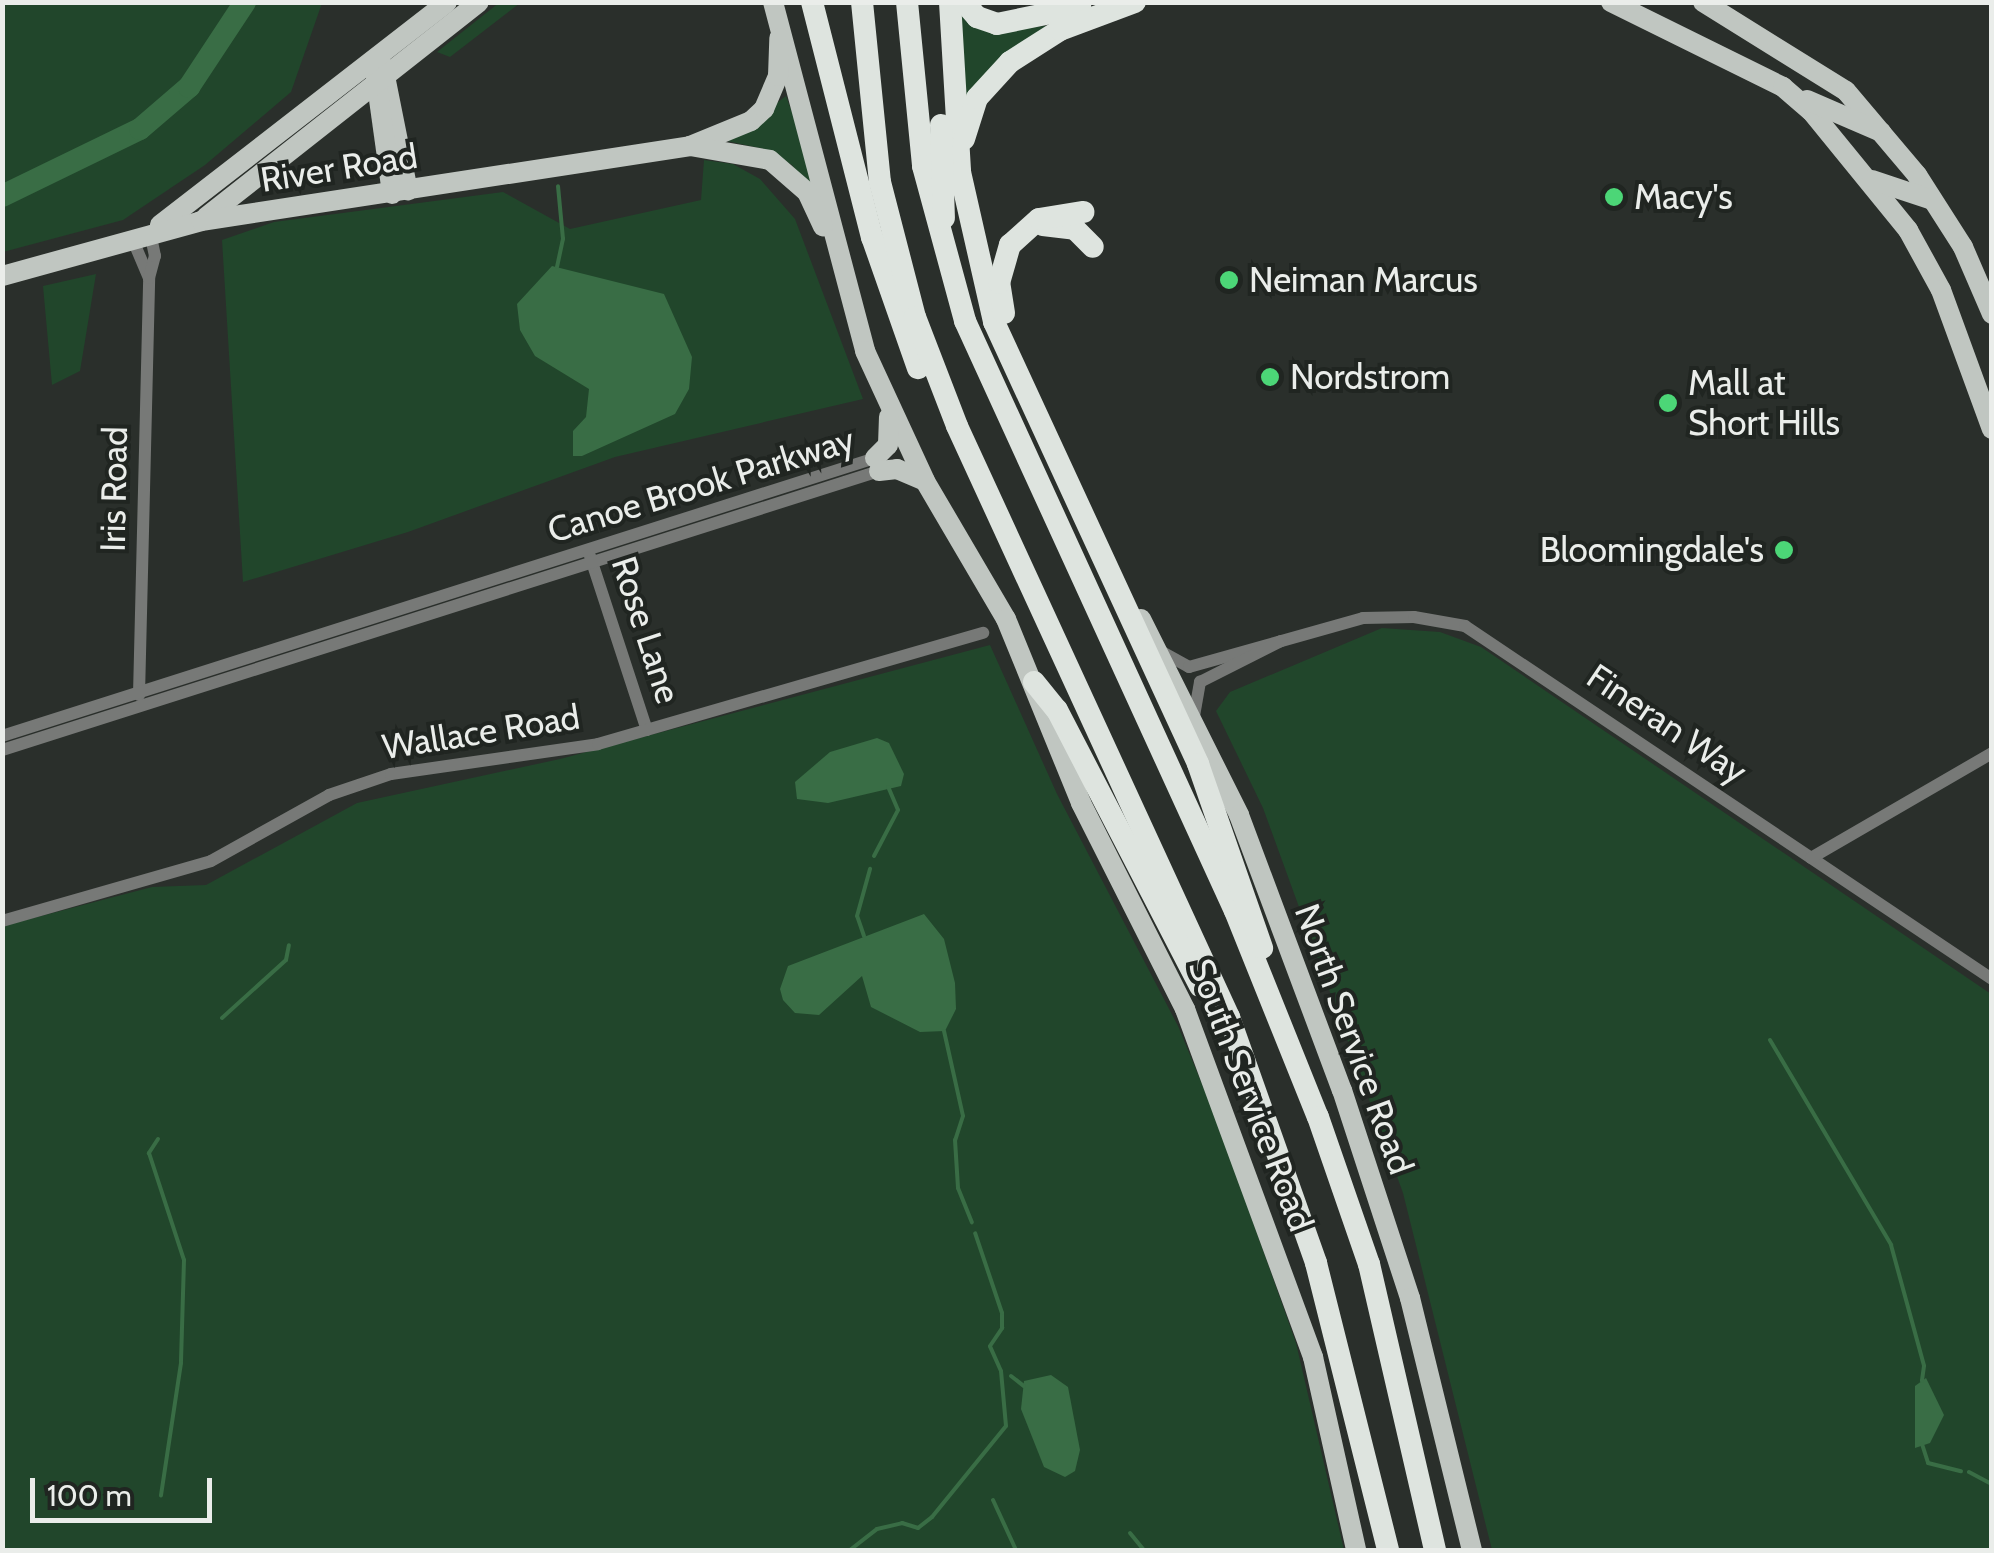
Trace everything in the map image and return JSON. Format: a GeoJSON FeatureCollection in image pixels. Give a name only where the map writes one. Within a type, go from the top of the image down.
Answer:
{"type":"FeatureCollection","features":[{"type":"Feature","properties":{"kind":"highway"},"geometry":{"type":"LineString","coordinates":[[812,2],[888,291],[928,392],[1014,546]]}},
{"type":"Feature","properties":{"kind":"highway"},"geometry":{"type":"LineString","coordinates":[[862,2],[869,115],[895,250],[942,388],[1247,1066],[1316,1263],[1388,1550]]}},
{"type":"Feature","properties":{"kind":"highway"},"geometry":{"type":"LineString","coordinates":[[908,2],[915,116],[944,257],[993,393],[1219,876],[1279,1020],[1369,1264],[1439,1550]]}},
{"type":"Feature","properties":{"kind":"highway"},"geometry":{"type":"LineString","coordinates":[[936,2],[944,257]]}},
{"type":"Feature","properties":{"kind":"highway"},"geometry":{"type":"LineString","coordinates":[[950,2],[960,172],[994,322],[1114,574],[1230,840],[1279,1020]]}},
{"type":"Feature","properties":{"kind":"highway"},"geometry":{"type":"LineString","coordinates":[[964,2],[987,22],[1008,24],[1093,2]]}},
{"type":"Feature","properties":{"kind":"highway"},"geometry":{"type":"LineString","coordinates":[[960,172],[969,116],[997,74],[1045,38],[1134,2]]}},
{"type":"Feature","properties":{"kind":"highway"},"geometry":{"type":"LineString","coordinates":[[1022,374],[999,283],[1004,255],[1021,233],[1054,214],[1083,212]]}},
{"type":"Feature","properties":{"kind":"highway"},"geometry":{"type":"LineString","coordinates":[[1021,233],[1060,225],[1094,247]]}},
{"type":"Feature","properties":{"kind":"highway"},"geometry":{"type":"LineString","coordinates":[[1034,682],[1057,710],[1217,1023],[1247,1066]]}},
{"type":"Feature","properties":{"kind":"main road"},"geometry":{"type":"LineString","coordinates":[[141,235],[381,74],[447,2]]}},
{"type":"Feature","properties":{"kind":"main road"},"geometry":{"type":"LineString","coordinates":[[200,220],[381,74],[478,2]]}},
{"type":"Feature","properties":{"kind":"main road"},"geometry":{"type":"LineString","coordinates":[[1610,2],[1885,133]]}},
{"type":"Feature","properties":{"kind":"main road"},"geometry":{"type":"LineString","coordinates":[[1634,2],[1649,21]]}},
{"type":"Feature","properties":{"kind":"main road"},"geometry":{"type":"LineString","coordinates":[[1703,2],[1829,78],[1885,133],[1963,247],[1992,314]]}},
{"type":"Feature","properties":{"kind":"main road"},"geometry":{"type":"LineString","coordinates":[[776,12],[856,322]]}},
{"type":"Feature","properties":{"kind":"main road","name":"River Road"},"geometry":{"type":"LineString","coordinates":[[2,276],[200,220],[690,146],[750,121],[764,108],[778,76],[776,12]]}},
{"type":"Feature","properties":{"kind":"main road"},"geometry":{"type":"LineString","coordinates":[[381,74],[402,150],[400,192]]}},
{"type":"Feature","properties":{"kind":"main road"},"geometry":{"type":"LineString","coordinates":[[381,74],[400,192]]}},
{"type":"Feature","properties":{"kind":"main road"},"geometry":{"type":"LineString","coordinates":[[1783,87],[1872,180],[1940,290],[1991,423]]}},
{"type":"Feature","properties":{"kind":"main road","name":"River Road"},"geometry":{"type":"LineString","coordinates":[[690,146],[756,154],[799,183],[822,222],[856,322]]}},
{"type":"Feature","properties":{"kind":"main road"},"geometry":{"type":"LineString","coordinates":[[402,150],[436,178],[477,180]]}},
{"type":"Feature","properties":{"kind":"main road"},"geometry":{"type":"LineString","coordinates":[[1872,180],[1934,201]]}},
{"type":"Feature","properties":{"kind":"main road","name":"South Service Road"},"geometry":{"type":"LineString","coordinates":[[856,322],[888,410],[924,481],[1006,619],[1081,803],[1185,1009],[1262,1205],[1313,1358],[1356,1550]]}},
{"type":"Feature","properties":{"kind":"main road"},"geometry":{"type":"LineString","coordinates":[[888,410],[892,432],[877,464],[924,481]]}},
{"type":"Feature","properties":{"kind":"main road","name":"North Service Road"},"geometry":{"type":"LineString","coordinates":[[1114,574],[1194,716],[1240,816],[1342,1090],[1410,1298],[1472,1550]]}},
{"type":"Feature","properties":{"kind":"street","name":"Iris Road"},"geometry":{"type":"LineString","coordinates":[[139,696],[149,278],[141,235]]}},
{"type":"Feature","properties":{"kind":"street","name":"Canoe Brook Parkway"},"geometry":{"type":"LineString","coordinates":[[2,736],[877,464]]}},
{"type":"Feature","properties":{"kind":"street","name":"Rose Lane"},"geometry":{"type":"LineString","coordinates":[[590,556],[647,730]]}},
{"type":"Feature","properties":{"kind":"street","name":"Fineran Way"},"geometry":{"type":"LineString","coordinates":[[1157,647],[1189,667],[1363,618],[1414,617],[1464,626],[1992,979]]}},
{"type":"Feature","properties":{"kind":"street","name":"Wallace Road"},"geometry":{"type":"LineString","coordinates":[[2,921],[211,862],[329,795],[391,774],[571,750],[983,633]]}},
{"type":"Feature","properties":{"kind":"street","name":"Fineran Way"},"geometry":{"type":"LineString","coordinates":[[1194,716],[1200,682],[1280,641]]}},
{"type":"Feature","properties":{"kind":"street","name":"Canoe Brook Parkway"},"geometry":{"type":"LineString","coordinates":[[2,750],[139,696]]}},
{"type":"Feature","properties":{"kind":"street"},"geometry":{"type":"LineString","coordinates":[[1811,858],[1992,753]]}},
{"type":"Feature","properties":{"kind":"shaded area"},"geometry":{"type":"Polygon","coordinates":[[[500,2],[520,3],[450,57],[437,52],[500,2]]]}},
{"type":"Feature","properties":{"kind":"shaded area"},"geometry":{"type":"Polygon","coordinates":[[[2,3],[322,3],[291,92],[205,165],[123,220],[3,252],[2,3]]]}},
{"type":"Feature","properties":{"kind":"shaded area"},"geometry":{"type":"Polygon","coordinates":[[[955,3],[1003,31],[1060,24],[965,96],[955,3]]]}},
{"type":"Feature","properties":{"kind":"shaded area"},"geometry":{"type":"Polygon","coordinates":[[[786,96],[823,208],[792,165],[764,149],[727,141],[786,96]]]}},
{"type":"Feature","properties":{"kind":"shaded area"},"geometry":{"type":"Polygon","coordinates":[[[704,160],[733,164],[760,179],[795,219],[863,399],[615,457],[408,532],[243,582],[222,240],[274,222],[503,192],[570,229],[701,200],[704,160]]]}},
{"type":"Feature","properties":{"kind":"shaded area"},"geometry":{"type":"Polygon","coordinates":[[[552,266],[664,294],[692,357],[689,389],[675,414],[582,456],[573,456],[573,431],[586,417],[589,389],[535,356],[520,330],[517,304],[552,266]]]}},
{"type":"Feature","properties":{"kind":"shaded area"},"geometry":{"type":"Polygon","coordinates":[[[96,274],[80,371],[52,385],[43,286],[96,274]]]}},
{"type":"Feature","properties":{"kind":"shaded area"},"geometry":{"type":"Polygon","coordinates":[[[1382,628],[1440,632],[1481,647],[1991,994],[1991,1550],[1492,1550],[1403,1193],[1263,808],[1216,711],[1230,692],[1382,628]]]}},
{"type":"Feature","properties":{"kind":"shaded area"},"geometry":{"type":"Polygon","coordinates":[[[990,645],[1057,794],[1178,1026],[1216,1118],[1296,1343],[1344,1550],[3,1550],[3,926],[152,887],[206,885],[357,803],[560,759],[990,645]]]}},
{"type":"Feature","properties":{"kind":"shaded area"},"geometry":{"type":"Polygon","coordinates":[[[877,738],[889,743],[904,774],[901,786],[828,803],[797,799],[795,782],[830,752],[877,738]]]}},
{"type":"Feature","properties":{"kind":"shaded area"},"geometry":{"type":"Polygon","coordinates":[[[924,914],[944,939],[955,983],[956,1009],[945,1031],[920,1032],[871,1007],[862,976],[819,1015],[795,1013],[783,1000],[780,989],[788,966],[924,914]]]}},
{"type":"Feature","properties":{"kind":"shaded area"},"geometry":{"type":"Polygon","coordinates":[[[1051,1375],[1068,1387],[1080,1450],[1075,1471],[1065,1477],[1044,1467],[1021,1409],[1024,1381],[1051,1375]]]}},
{"type":"Feature","properties":{"kind":"shaded area"},"geometry":{"type":"Polygon","coordinates":[[[1926,1378],[1944,1415],[1930,1443],[1915,1448],[1915,1386],[1926,1378]]]}},
{"type":"Feature","properties":{"kind":"waterway"},"geometry":{"type":"LineString","coordinates":[[2,196],[140,129],[189,87],[245,2]]}},
{"type":"Feature","properties":{"kind":"waterway"},"geometry":{"type":"LineString","coordinates":[[557,267],[563,239],[558,186]]}},
{"type":"Feature","properties":{"kind":"waterway"},"geometry":{"type":"LineString","coordinates":[[874,856],[898,810],[888,787]]}},
{"type":"Feature","properties":{"kind":"waterway"},"geometry":{"type":"LineString","coordinates":[[864,936],[857,916],[870,869]]}},
{"type":"Feature","properties":{"kind":"waterway"},"geometry":{"type":"LineString","coordinates":[[222,1018],[286,960],[289,945]]}},
{"type":"Feature","properties":{"kind":"waterway"},"geometry":{"type":"LineString","coordinates":[[944,1031],[963,1116],[955,1140],[958,1188],[972,1222]]}},
{"type":"Feature","properties":{"kind":"waterway"},"geometry":{"type":"LineString","coordinates":[[1770,1040],[1891,1245],[1924,1366],[1922,1381]]}},
{"type":"Feature","properties":{"kind":"waterway"},"geometry":{"type":"LineString","coordinates":[[158,1139],[149,1153],[184,1260],[181,1363],[161,1495]]}},
{"type":"Feature","properties":{"kind":"waterway"},"geometry":{"type":"LineString","coordinates":[[850,1550],[877,1529],[902,1523],[918,1528],[932,1517],[1006,1426],[1001,1371],[990,1346],[1002,1328],[1002,1313],[975,1233]]}},
{"type":"Feature","properties":{"kind":"waterway"},"geometry":{"type":"LineString","coordinates":[[1011,1376],[1024,1386]]}},
{"type":"Feature","properties":{"kind":"waterway"},"geometry":{"type":"LineString","coordinates":[[1922,1444],[1928,1463],[1961,1471]]}},
{"type":"Feature","properties":{"kind":"waterway"},"geometry":{"type":"LineString","coordinates":[[1969,1472],[1992,1484]]}},
{"type":"Feature","properties":{"kind":"waterway"},"geometry":{"type":"LineString","coordinates":[[993,1500],[1016,1550]]}},
{"type":"Feature","properties":{"kind":"waterway"},"geometry":{"type":"LineString","coordinates":[[1130,1533],[1144,1550]]}},
{"type":"Feature","properties":{"kind":"place","name":"Macy's"},"geometry":{"type":"Point","coordinates":[1614,197]}},
{"type":"Feature","properties":{"kind":"place","name":"Neiman Marcus"},"geometry":{"type":"Point","coordinates":[1229,280]}},
{"type":"Feature","properties":{"kind":"place","name":"Nordstrom"},"geometry":{"type":"Point","coordinates":[1270,377]}},
{"type":"Feature","properties":{"kind":"place","name":"Mall at Short Hills"},"geometry":{"type":"Point","coordinates":[1668,403]}},
{"type":"Feature","properties":{"kind":"place","name":"Bloomingdale's"},"geometry":{"type":"Point","coordinates":[1784,550]}}]}
